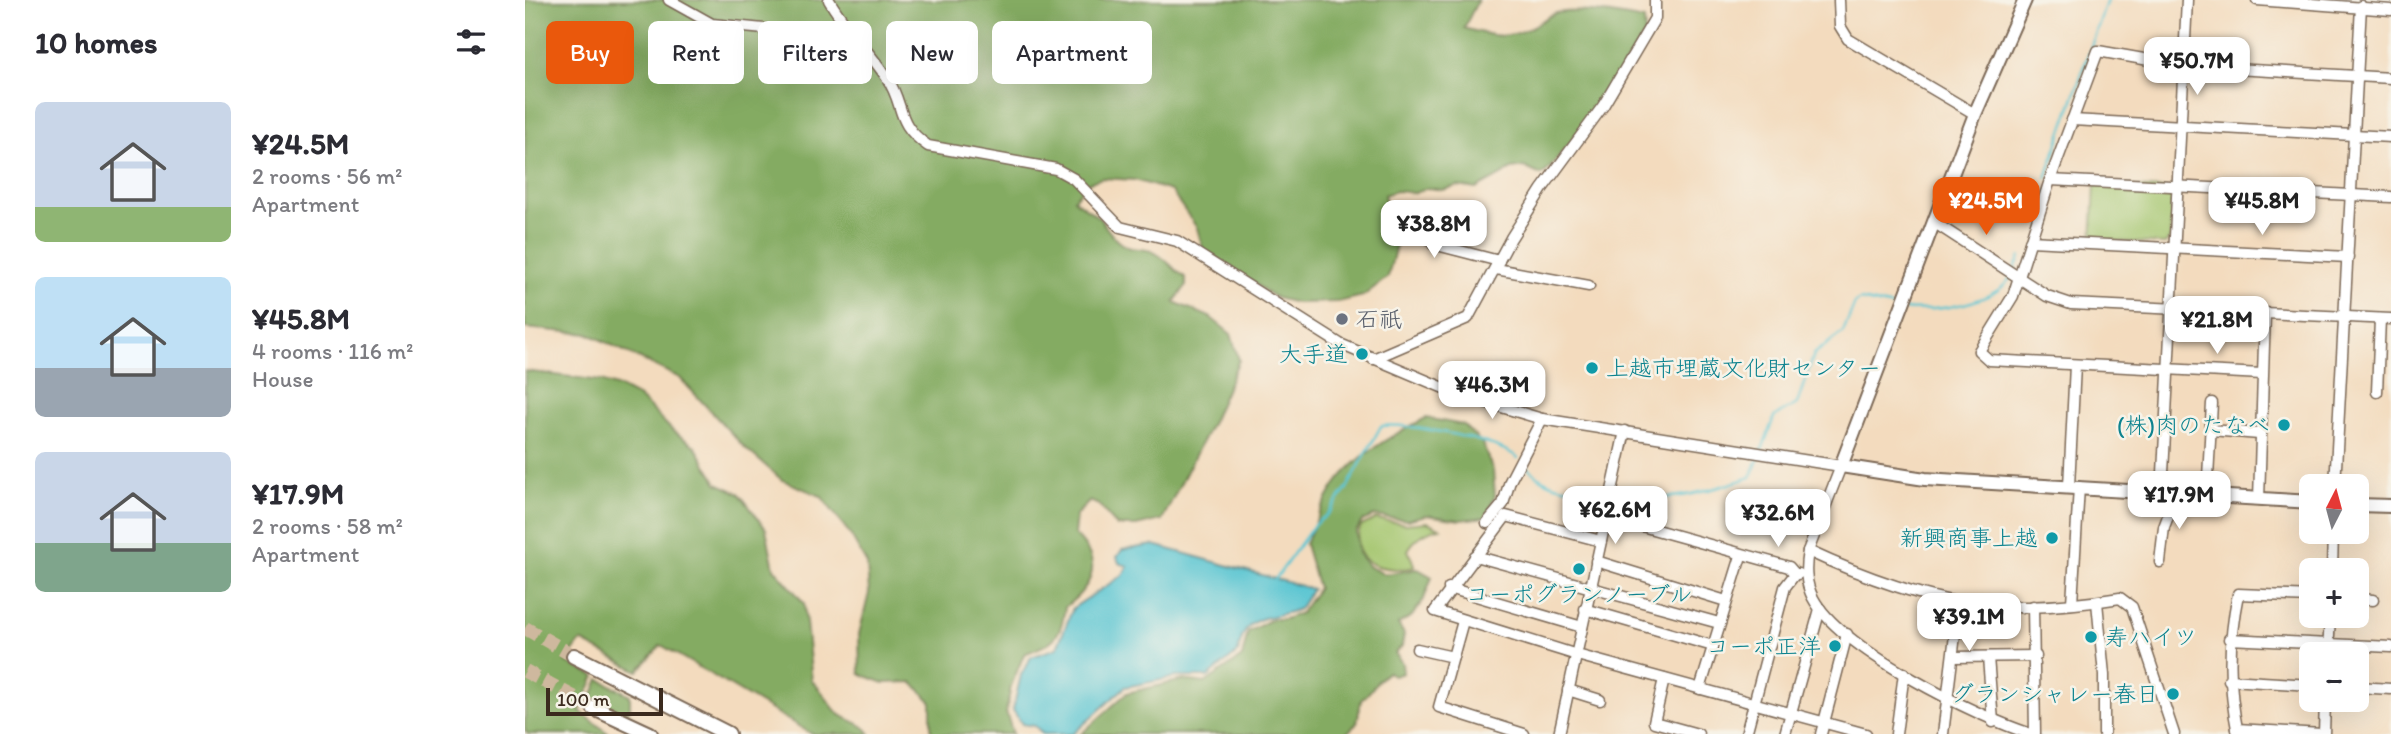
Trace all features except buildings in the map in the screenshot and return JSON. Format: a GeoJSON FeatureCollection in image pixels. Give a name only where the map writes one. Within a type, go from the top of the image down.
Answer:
{"type":"FeatureCollection","features":[{"type":"Feature","properties":{"kind":"highway"},"geometry":{"type":"LineString","coordinates":[[573,656],[726,733]]}},
{"type":"Feature","properties":{"kind":"highway"},"geometry":{"type":"LineString","coordinates":[[594,708],[650,734]]}},
{"type":"Feature","properties":{"kind":"main road"},"geometry":{"type":"LineString","coordinates":[[2025,0],[1975,114],[1841,466],[1925,479],[2299,501]]}},
{"type":"Feature","properties":{"kind":"main road"},"geometry":{"type":"LineString","coordinates":[[2369,505],[2391,506]]}},
{"type":"Feature","properties":{"kind":"street"},"geometry":{"type":"LineString","coordinates":[[669,0],[712,24],[758,28]]}},
{"type":"Feature","properties":{"kind":"street"},"geometry":{"type":"LineString","coordinates":[[829,0],[844,21]]}},
{"type":"Feature","properties":{"kind":"street"},"geometry":{"type":"LineString","coordinates":[[1373,359],[1468,318],[1542,188],[1603,106],[1655,18],[1655,0]]}},
{"type":"Feature","properties":{"kind":"street"},"geometry":{"type":"LineString","coordinates":[[1839,0],[1840,26],[1848,39],[1975,114]]}},
{"type":"Feature","properties":{"kind":"street"},"geometry":{"type":"LineString","coordinates":[[2162,493],[2187,0]]}},
{"type":"Feature","properties":{"kind":"street"},"geometry":{"type":"LineString","coordinates":[[2257,0],[2391,10]]}},
{"type":"Feature","properties":{"kind":"street"},"geometry":{"type":"LineString","coordinates":[[2336,474],[2361,6]]}},
{"type":"Feature","properties":{"kind":"street"},"geometry":{"type":"LineString","coordinates":[[2262,374],[1989,360],[1981,356],[1980,346],[2013,296],[2050,180],[2098,51],[2183,66],[2391,78]]}},
{"type":"Feature","properties":{"kind":"street"},"geometry":{"type":"LineString","coordinates":[[872,58],[888,79],[903,122],[914,136],[928,146],[1056,169],[1074,179],[1120,227],[1177,241],[1329,337],[1373,359],[1458,394],[1542,419],[1841,466],[1800,574],[1785,587],[1745,734]]}},
{"type":"Feature","properties":{"kind":"street"},"geometry":{"type":"LineString","coordinates":[[2072,120],[2391,136]]}},
{"type":"Feature","properties":{"kind":"street"},"geometry":{"type":"LineString","coordinates":[[2050,180],[2391,197]]}},
{"type":"Feature","properties":{"kind":"street"},"geometry":{"type":"LineString","coordinates":[[1442,211],[1433,244],[1497,265],[1589,285]]}},
{"type":"Feature","properties":{"kind":"street"},"geometry":{"type":"LineString","coordinates":[[1935,223],[2047,296],[2071,304],[2387,319]]}},
{"type":"Feature","properties":{"kind":"street"},"geometry":{"type":"LineString","coordinates":[[2030,241],[2347,257]]}},
{"type":"Feature","properties":{"kind":"street"},"geometry":{"type":"LineString","coordinates":[[2377,392],[2387,319],[2391,312]]}},
{"type":"Feature","properties":{"kind":"street"},"geometry":{"type":"LineString","coordinates":[[2259,499],[2265,313]]}},
{"type":"Feature","properties":{"kind":"street"},"geometry":{"type":"LineString","coordinates":[[2072,603],[2075,365]]}},
{"type":"Feature","properties":{"kind":"street"},"geometry":{"type":"LineString","coordinates":[[2207,496],[2212,403]]}},
{"type":"Feature","properties":{"kind":"street"},"geometry":{"type":"LineString","coordinates":[[1487,523],[1503,504],[1510,481],[1525,457],[1542,419]]}},
{"type":"Feature","properties":{"kind":"street"},"geometry":{"type":"LineString","coordinates":[[2211,430],[2259,434]]}},
{"type":"Feature","properties":{"kind":"street"},"geometry":{"type":"LineString","coordinates":[[1559,734],[1625,431]]}},
{"type":"Feature","properties":{"kind":"street"},"geometry":{"type":"LineString","coordinates":[[2160,562],[2164,527],[2176,495]]}},
{"type":"Feature","properties":{"kind":"street"},"geometry":{"type":"LineString","coordinates":[[1601,541],[1506,516],[1434,611],[1577,655],[1860,733]]}},
{"type":"Feature","properties":{"kind":"street"},"geometry":{"type":"LineString","coordinates":[[1606,516],[1741,556],[1789,567],[1800,574],[1820,609],[1847,634],[1903,673],[1993,722],[2033,734],[2036,656],[2033,606]]}},
{"type":"Feature","properties":{"kind":"street"},"geometry":{"type":"LineString","coordinates":[[1808,551],[1851,571],[1959,603],[2033,606],[2120,598],[2132,607],[2174,734]]}},
{"type":"Feature","properties":{"kind":"street"},"geometry":{"type":"LineString","coordinates":[[1475,556],[1719,623]]}},
{"type":"Feature","properties":{"kind":"street"},"geometry":{"type":"LineString","coordinates":[[1700,689],[1741,556]]}},
{"type":"Feature","properties":{"kind":"street"},"geometry":{"type":"LineString","coordinates":[[1596,561],[1726,601]]}},
{"type":"Feature","properties":{"kind":"street"},"geometry":{"type":"LineString","coordinates":[[1449,588],[1582,627]]}},
{"type":"Feature","properties":{"kind":"street"},"geometry":{"type":"LineString","coordinates":[[2299,596],[2238,594],[2229,639],[2229,680],[2238,732],[2323,734],[2324,712]]}},
{"type":"Feature","properties":{"kind":"street"},"geometry":{"type":"LineString","coordinates":[[2369,600],[2373,600]]}},
{"type":"Feature","properties":{"kind":"street"},"geometry":{"type":"LineString","coordinates":[[2097,602],[2104,675],[2104,734]]}},
{"type":"Feature","properties":{"kind":"street"},"geometry":{"type":"LineString","coordinates":[[1943,734],[1959,603]]}},
{"type":"Feature","properties":{"kind":"street"},"geometry":{"type":"LineString","coordinates":[[1585,609],[1713,646]]}},
{"type":"Feature","properties":{"kind":"street"},"geometry":{"type":"LineString","coordinates":[[1785,734],[1820,609]]}},
{"type":"Feature","properties":{"kind":"street"},"geometry":{"type":"LineString","coordinates":[[1463,621],[1439,707],[1524,734]]}},
{"type":"Feature","properties":{"kind":"street"},"geometry":{"type":"LineString","coordinates":[[1821,734],[1847,634]]}},
{"type":"Feature","properties":{"kind":"street"},"geometry":{"type":"LineString","coordinates":[[2229,639],[2299,646]]}},
{"type":"Feature","properties":{"kind":"street"},"geometry":{"type":"LineString","coordinates":[[2369,648],[2391,647]]}},
{"type":"Feature","properties":{"kind":"street"},"geometry":{"type":"LineString","coordinates":[[1417,649],[1453,657]]}},
{"type":"Feature","properties":{"kind":"street"},"geometry":{"type":"LineString","coordinates":[[1988,656],[1993,722]]}},
{"type":"Feature","properties":{"kind":"street"},"geometry":{"type":"LineString","coordinates":[[1953,657],[2036,656]]}},
{"type":"Feature","properties":{"kind":"street"},"geometry":{"type":"LineString","coordinates":[[1896,734],[1903,673]]}},
{"type":"Feature","properties":{"kind":"street"},"geometry":{"type":"LineString","coordinates":[[1664,679],[1654,722],[1698,734]]}},
{"type":"Feature","properties":{"kind":"street"},"geometry":{"type":"LineString","coordinates":[[2229,680],[2299,684]]}},
{"type":"Feature","properties":{"kind":"street"},"geometry":{"type":"LineString","coordinates":[[2369,688],[2391,689]]}},
{"type":"Feature","properties":{"kind":"street"},"geometry":{"type":"LineString","coordinates":[[1568,690],[1600,700]]}},
{"type":"Feature","properties":{"kind":"green space"},"geometry":{"type":"Polygon","coordinates":[[[525,0],[1478,0],[1464,28],[1501,36],[1518,33],[1556,13],[1589,12],[1644,20],[1645,33],[1590,117],[1548,170],[1541,175],[1524,167],[1512,169],[1476,189],[1457,186],[1443,190],[1427,188],[1415,193],[1396,191],[1384,195],[1397,241],[1388,277],[1363,296],[1338,302],[1297,303],[1276,298],[1203,249],[1197,228],[1171,191],[1135,180],[1102,178],[1087,183],[1074,199],[1100,219],[1121,243],[1131,248],[1154,252],[1186,278],[1186,286],[1174,302],[1210,317],[1231,334],[1239,360],[1213,420],[1162,520],[1136,526],[1117,526],[1099,505],[1090,501],[1076,515],[1074,534],[1089,554],[1092,573],[1083,590],[1065,607],[1061,627],[1054,639],[1024,654],[1011,686],[1006,712],[1013,734],[931,734],[931,701],[912,682],[884,683],[860,674],[859,634],[869,593],[867,564],[850,534],[821,496],[782,480],[744,447],[680,378],[589,334],[525,328],[525,0]]]}},
{"type":"Feature","properties":{"kind":"green space"},"geometry":{"type":"Polygon","coordinates":[[[2095,185],[2167,189],[2172,194],[2170,238],[2165,244],[2092,240],[2095,185]]]}},
{"type":"Feature","properties":{"kind":"green space"},"geometry":{"type":"Polygon","coordinates":[[[525,371],[601,381],[622,388],[639,397],[674,432],[695,446],[717,483],[739,493],[766,529],[774,568],[804,603],[812,681],[837,712],[863,726],[870,734],[812,734],[661,645],[638,671],[581,641],[565,662],[595,676],[580,711],[609,734],[528,734],[525,730],[525,371]]]}},
{"type":"Feature","properties":{"kind":"green space"},"geometry":{"type":"Polygon","coordinates":[[[1426,418],[1463,425],[1482,443],[1493,470],[1495,496],[1486,517],[1460,520],[1426,515],[1407,520],[1374,516],[1362,521],[1356,532],[1358,553],[1369,567],[1384,574],[1418,569],[1432,577],[1424,599],[1412,616],[1398,624],[1404,634],[1402,646],[1395,653],[1402,663],[1403,673],[1394,676],[1388,672],[1381,678],[1361,700],[1357,723],[1346,734],[1081,734],[1127,693],[1183,680],[1205,683],[1242,657],[1248,632],[1272,619],[1285,619],[1301,613],[1318,588],[1305,544],[1333,489],[1363,456],[1426,418]]]}},
{"type":"Feature","properties":{"kind":"green space"},"geometry":{"type":"Polygon","coordinates":[[[1376,519],[1405,524],[1427,522],[1440,528],[1421,536],[1408,550],[1415,567],[1393,569],[1372,564],[1359,550],[1361,526],[1376,519]]]}},
{"type":"Feature","properties":{"kind":"green space"},"geometry":{"type":"Polygon","coordinates":[[[599,679],[630,695],[630,710],[623,713],[591,699],[599,679]]]}},
{"type":"Feature","properties":{"kind":"water"},"geometry":{"type":"Polygon","coordinates":[[[1154,545],[1312,589],[1299,609],[1252,624],[1241,639],[1238,652],[1208,677],[1176,677],[1125,687],[1073,734],[1043,734],[1035,726],[1022,724],[1013,710],[1021,675],[1031,657],[1057,648],[1073,608],[1123,575],[1128,566],[1119,563],[1117,557],[1122,550],[1154,545]]]}},
{"type":"Feature","properties":{"kind":"waterway"},"geometry":{"type":"LineString","coordinates":[[2046,178],[2107,0]]}},
{"type":"Feature","properties":{"kind":"waterway"},"geometry":{"type":"LineString","coordinates":[[2014,270],[2020,257]]}},
{"type":"Feature","properties":{"kind":"waterway"},"geometry":{"type":"LineString","coordinates":[[1905,309],[1931,309],[1963,304],[1993,293],[2011,276]]}},
{"type":"Feature","properties":{"kind":"waterway"},"geometry":{"type":"LineString","coordinates":[[1762,450],[1774,417],[1797,404],[1814,354],[1843,332],[1855,303],[1860,300],[1898,308]]}},
{"type":"Feature","properties":{"kind":"waterway"},"geometry":{"type":"LineString","coordinates":[[1274,581],[1314,525],[1328,514],[1346,490],[1381,426],[1411,427],[1453,434],[1492,445],[1518,458]]}},
{"type":"Feature","properties":{"kind":"waterway"},"geometry":{"type":"LineString","coordinates":[[1615,496],[1668,498],[1716,488],[1751,477],[1759,457]]}},
{"type":"Feature","properties":{"kind":"waterway"},"geometry":{"type":"LineString","coordinates":[[1523,463],[1533,473],[1552,484],[1608,494]]}},
{"type":"Feature","properties":{"kind":"tunnel"},"geometry":{"type":"LineString","coordinates":[[525,628],[574,656]]}},
{"type":"Feature","properties":{"kind":"tunnel"},"geometry":{"type":"LineString","coordinates":[[525,671],[594,708]]}},
{"type":"Feature","properties":{"kind":"place","name":"石祇"},"geometry":{"type":"Point","coordinates":[1342,319]}},
{"type":"Feature","properties":{"kind":"place","name":"大手道"},"geometry":{"type":"Point","coordinates":[1362,354]}},
{"type":"Feature","properties":{"kind":"place","name":"上越市埋蔵文化財センター"},"geometry":{"type":"Point","coordinates":[1592,368]}},
{"type":"Feature","properties":{"kind":"place","name":"(株)肉のたなべ"},"geometry":{"type":"Point","coordinates":[2284,425]}},
{"type":"Feature","properties":{"kind":"place","name":"新興商事上越"},"geometry":{"type":"Point","coordinates":[2052,538]}},
{"type":"Feature","properties":{"kind":"place","name":"コーポグランノーブル"},"geometry":{"type":"Point","coordinates":[1579,569]}},
{"type":"Feature","properties":{"kind":"place","name":"寿ハイツ"},"geometry":{"type":"Point","coordinates":[2091,637]}},
{"type":"Feature","properties":{"kind":"place","name":"コーポ正洋"},"geometry":{"type":"Point","coordinates":[1835,646]}},
{"type":"Feature","properties":{"kind":"place","name":"グランシャレー春日"},"geometry":{"type":"Point","coordinates":[2173,694]}}]}
